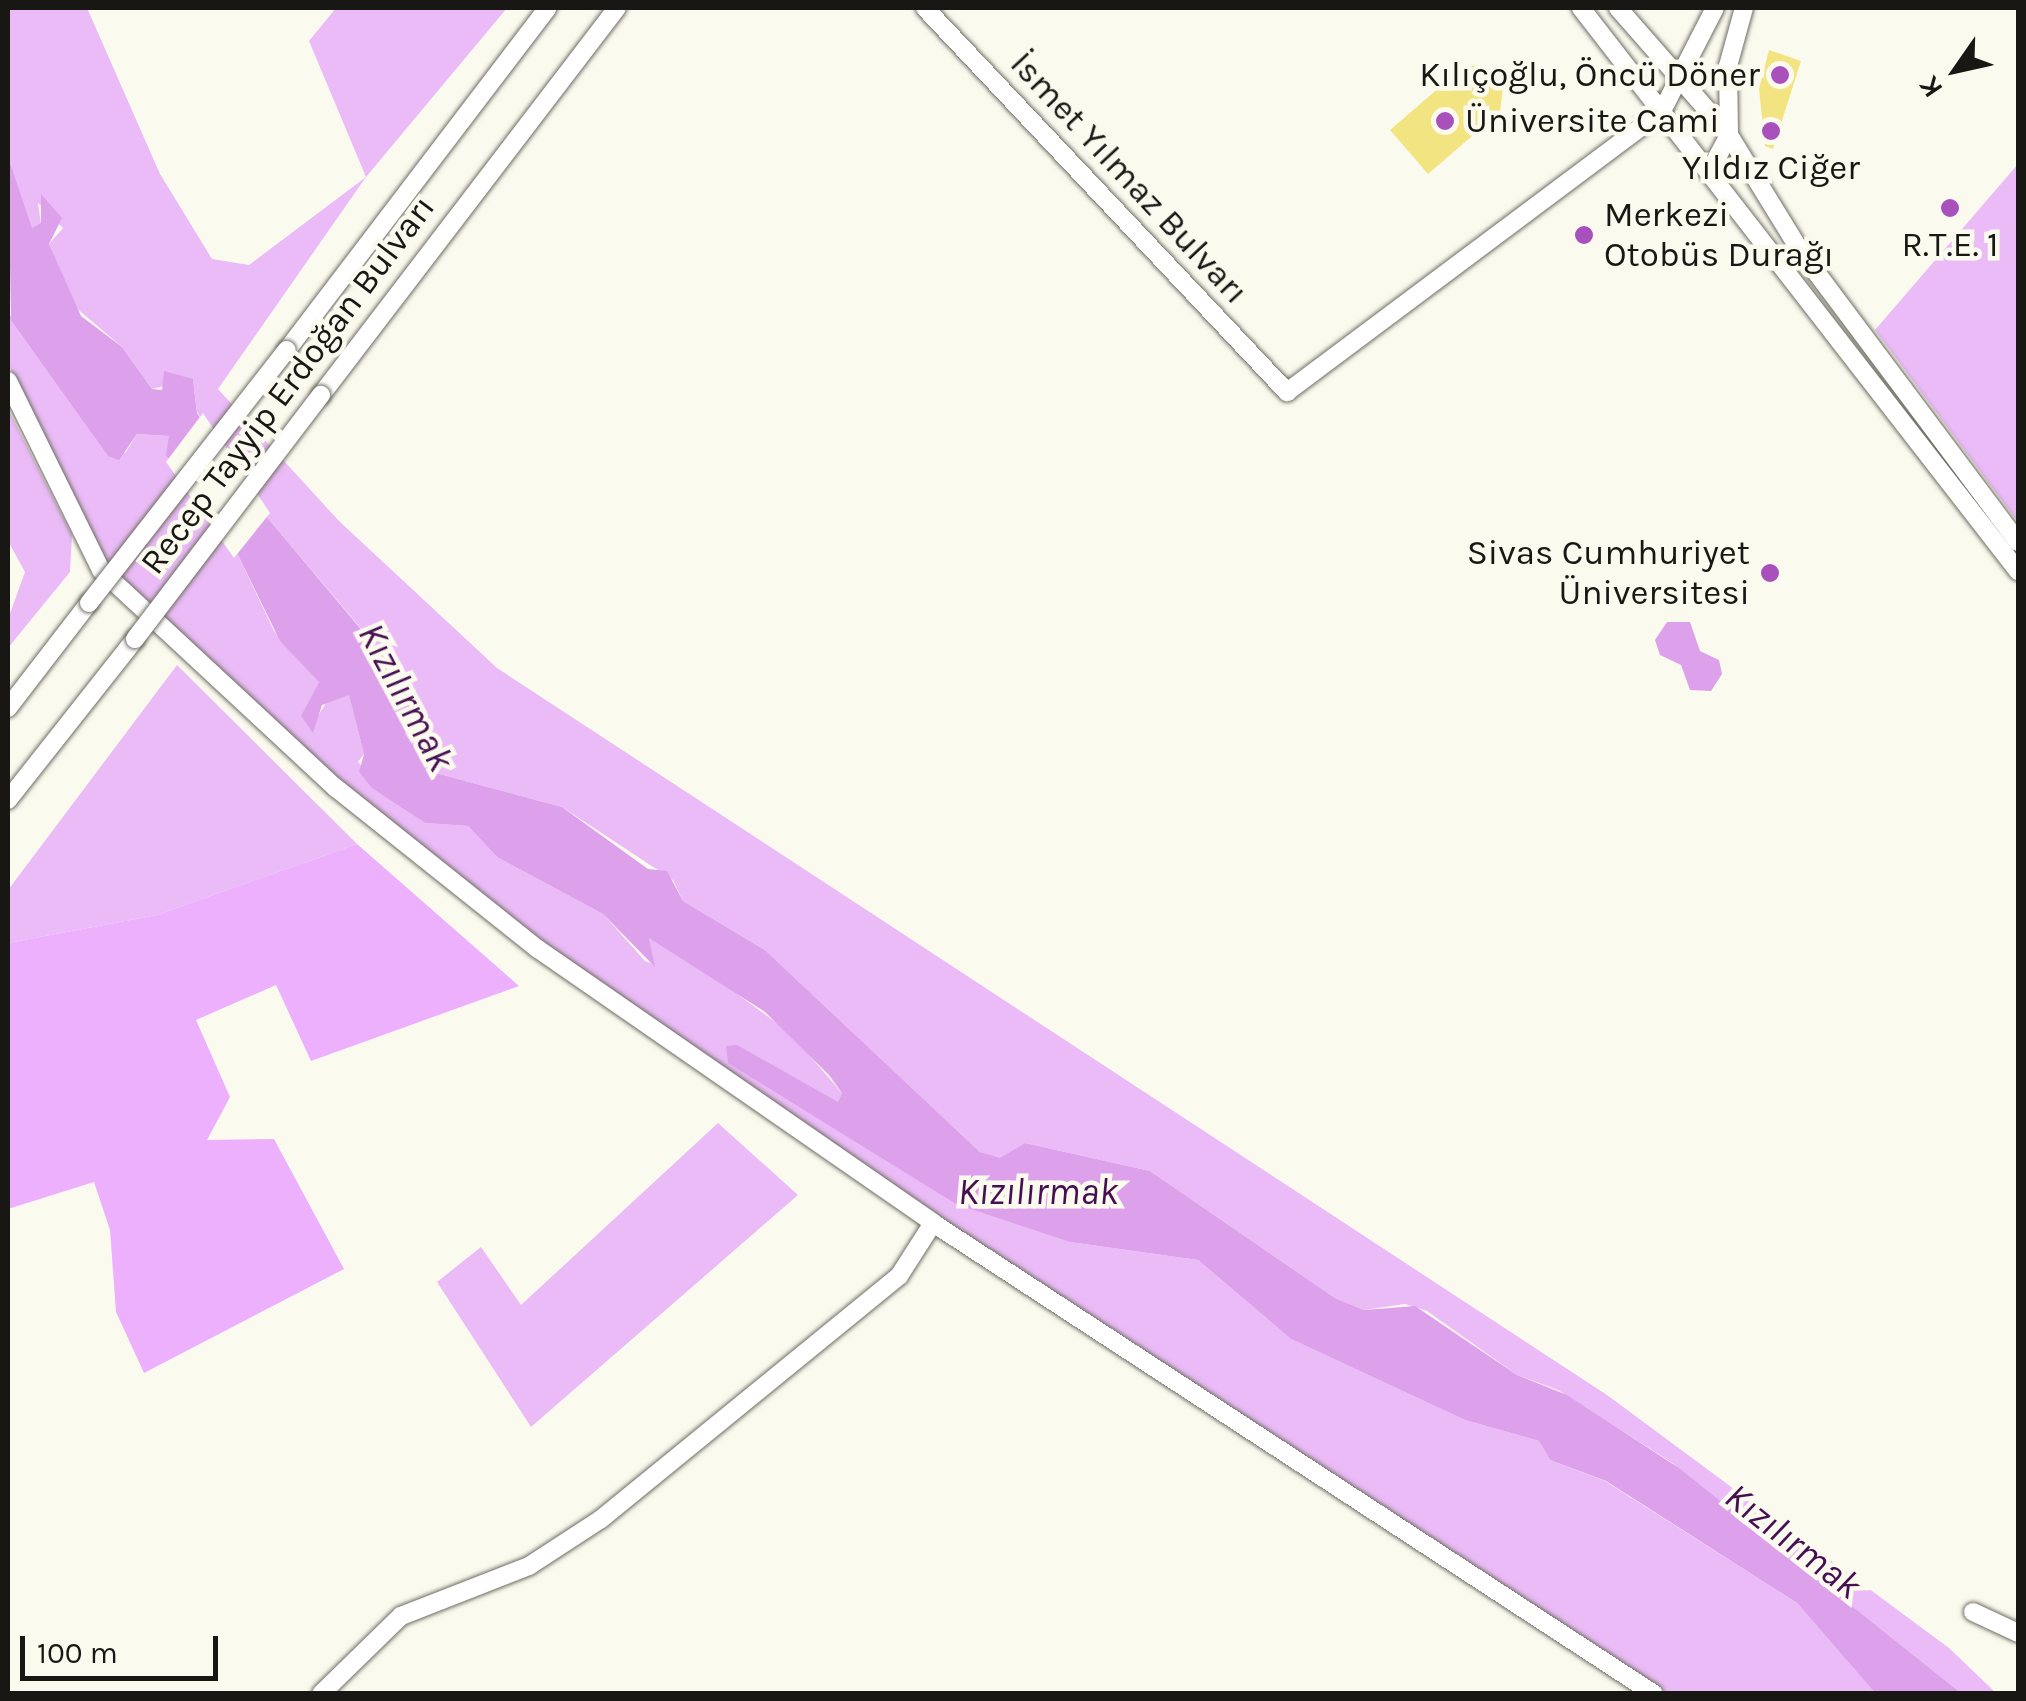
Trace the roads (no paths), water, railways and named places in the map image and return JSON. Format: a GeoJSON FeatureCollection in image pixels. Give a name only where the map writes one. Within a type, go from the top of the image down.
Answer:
{"type":"FeatureCollection","features":[{"type":"Feature","properties":{"kind":"street","name":"Recep Tayyip Erdoğan Bulvarı"},"geometry":{"type":"LineString","coordinates":[[8,708],[548,8]]}},
{"type":"Feature","properties":{"kind":"street","name":"Recep Tayyip Erdoğan Bulvarı"},"geometry":{"type":"LineString","coordinates":[[8,800],[617,8]]}},
{"type":"Feature","properties":{"kind":"street","name":"İsmet Yılmaz Bulvarı"},"geometry":{"type":"LineString","coordinates":[[925,8],[1288,392],[1662,111]]}},
{"type":"Feature","properties":{"kind":"street"},"geometry":{"type":"LineString","coordinates":[[1581,8],[1712,167],[2018,571]]}},
{"type":"Feature","properties":{"kind":"street"},"geometry":{"type":"LineString","coordinates":[[1618,8],[1730,135],[1800,252],[2018,542]]}},
{"type":"Feature","properties":{"kind":"street"},"geometry":{"type":"LineString","coordinates":[[1662,111],[1684,80],[1715,8]]}},
{"type":"Feature","properties":{"kind":"street"},"geometry":{"type":"LineString","coordinates":[[1712,167],[1730,135],[1728,66],[1744,8]]}},
{"type":"Feature","properties":{"kind":"street"},"geometry":{"type":"LineString","coordinates":[[8,381],[102,570],[336,788],[538,949],[934,1222],[1654,1694]]}},
{"type":"Feature","properties":{"kind":"street"},"geometry":{"type":"LineString","coordinates":[[321,1694],[401,1616],[529,1566],[601,1519],[899,1276],[934,1222]]}},
{"type":"Feature","properties":{"kind":"street"},"geometry":{"type":"LineString","coordinates":[[1973,1612],[2018,1633]]}},
{"type":"Feature","properties":{"kind":"water","name":"Kızılırmak"},"geometry":{"type":"Polygon","coordinates":[[[8,157],[32,228],[41,223],[41,194],[62,218],[49,244],[81,316],[122,347],[152,389],[162,390],[164,371],[193,379],[197,413],[266,516],[406,683],[416,703],[405,734],[432,772],[562,807],[648,869],[667,871],[683,901],[765,950],[980,1152],[1000,1158],[1025,1143],[1150,1171],[1335,1298],[1364,1310],[1415,1306],[1517,1375],[1567,1395],[1679,1468],[1961,1693],[1875,1693],[1797,1603],[1606,1481],[1550,1460],[1539,1441],[1465,1420],[1291,1339],[1198,1260],[1070,1242],[956,1204],[728,1063],[726,1046],[737,1045],[838,1102],[842,1093],[829,1075],[765,1012],[649,938],[655,967],[603,914],[497,857],[468,826],[425,823],[372,788],[359,772],[364,754],[349,695],[322,705],[313,733],[301,716],[319,682],[280,641],[238,555],[166,455],[169,436],[137,434],[119,460],[108,456],[11,320],[8,157]]]}},
{"type":"Feature","properties":{"kind":"water"},"geometry":{"type":"Polygon","coordinates":[[[1667,622],[1690,622],[1700,651],[1719,660],[1722,674],[1711,691],[1690,690],[1681,665],[1660,655],[1655,640],[1667,622]]]}},
{"type":"Feature","properties":{"kind":"place","name":"Kılıçoğlu, Öncü Döner"},"geometry":{"type":"Point","coordinates":[1780,75]}},
{"type":"Feature","properties":{"kind":"place","name":"Üniversite Cami"},"geometry":{"type":"Point","coordinates":[1445,121]}},
{"type":"Feature","properties":{"kind":"place","name":"Yıldız Ciğer"},"geometry":{"type":"Point","coordinates":[1771,131]}},
{"type":"Feature","properties":{"kind":"place","name":"R.T.E. 1"},"geometry":{"type":"Point","coordinates":[1950,208]}},
{"type":"Feature","properties":{"kind":"place","name":"Merkezi Otobüs Durağı"},"geometry":{"type":"Point","coordinates":[1584,235]}},
{"type":"Feature","properties":{"kind":"place","name":"Sivas Cumhuriyet Üniversitesi"},"geometry":{"type":"Point","coordinates":[1770,573]}}]}
